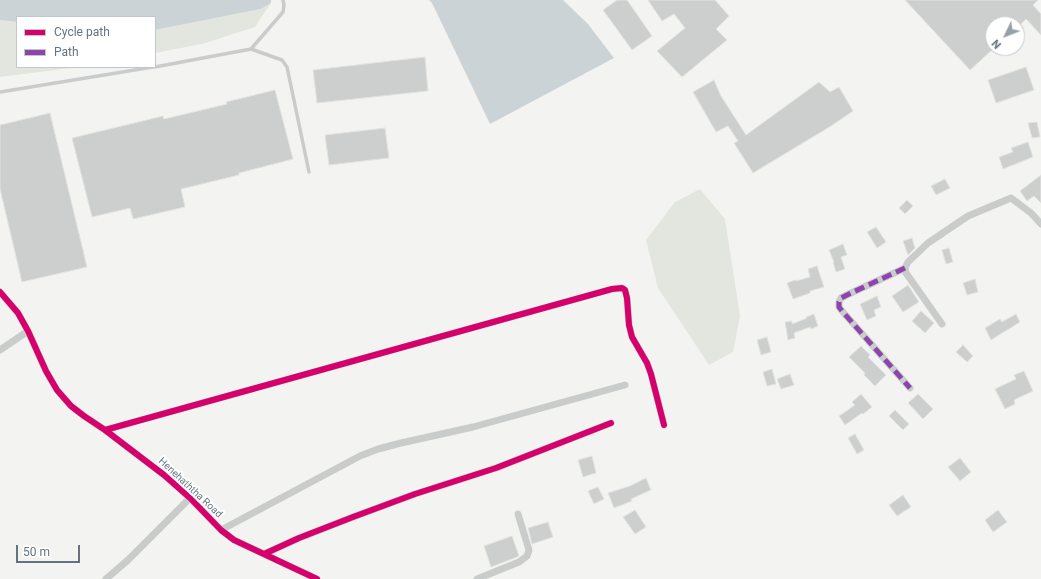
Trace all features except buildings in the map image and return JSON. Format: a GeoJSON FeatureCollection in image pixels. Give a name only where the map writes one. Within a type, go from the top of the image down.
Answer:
{"type":"FeatureCollection","features":[{"type":"Feature","properties":{"kind":"street"},"geometry":{"type":"LineString","coordinates":[[910,388],[842,311],[839,302],[841,298],[905,268],[908,262],[928,243],[968,216],[1011,198],[1031,213],[1041,224]]}},
{"type":"Feature","properties":{"kind":"street"},"geometry":{"type":"LineString","coordinates":[[905,268],[906,273],[942,324]]}},
{"type":"Feature","properties":{"kind":"street"},"geometry":{"type":"LineString","coordinates":[[106,430],[612,289],[622,288],[625,290],[627,298],[629,325],[632,337],[647,363],[651,374],[664,425]]}},
{"type":"Feature","properties":{"kind":"street","name":"Henehaththa Road"},"geometry":{"type":"LineString","coordinates":[[0,292],[18,312],[46,371],[57,390],[71,406],[106,430],[164,475],[190,498],[221,530],[234,540],[317,579]]}},
{"type":"Feature","properties":{"kind":"street"},"geometry":{"type":"LineString","coordinates":[[0,350],[28,331]]}},
{"type":"Feature","properties":{"kind":"street"},"geometry":{"type":"LineString","coordinates":[[221,530],[360,456],[378,449],[472,428],[625,385]]}},
{"type":"Feature","properties":{"kind":"street"},"geometry":{"type":"LineString","coordinates":[[264,554],[299,538],[353,517],[416,494],[496,468],[611,423]]}},
{"type":"Feature","properties":{"kind":"street"},"geometry":{"type":"LineString","coordinates":[[106,579],[128,560],[190,498]]}},
{"type":"Feature","properties":{"kind":"street"},"geometry":{"type":"LineString","coordinates":[[477,579],[519,562],[527,556],[529,550],[518,514]]}},
{"type":"Feature","properties":{"kind":"lane"},"geometry":{"type":"LineString","coordinates":[[251,49],[283,12],[283,0]]}},
{"type":"Feature","properties":{"kind":"lane"},"geometry":{"type":"LineString","coordinates":[[156,67],[251,49],[282,60],[287,67],[308,172]]}},
{"type":"Feature","properties":{"kind":"lane"},"geometry":{"type":"LineString","coordinates":[[0,92],[148,68]]}},
{"type":"Feature","properties":{"kind":"shaded area"},"geometry":{"type":"Polygon","coordinates":[[[0,0],[271,0],[271,3],[261,9],[156,30],[156,16],[16,16],[16,22],[0,20],[0,0]]]}},
{"type":"Feature","properties":{"kind":"shaded area"},"geometry":{"type":"Polygon","coordinates":[[[429,0],[563,0],[588,24],[614,58],[490,124],[432,3],[429,0]]]}},
{"type":"Feature","properties":{"kind":"shaded area"},"geometry":{"type":"Polygon","coordinates":[[[271,3],[255,27],[202,44],[156,53],[156,30],[261,9],[271,3]]]}},
{"type":"Feature","properties":{"kind":"shaded area"},"geometry":{"type":"Polygon","coordinates":[[[0,20],[16,22],[16,68],[71,68],[0,77],[0,20]]]}},
{"type":"Feature","properties":{"kind":"shaded area"},"geometry":{"type":"Polygon","coordinates":[[[700,189],[725,219],[740,316],[733,352],[709,365],[658,288],[646,240],[675,202],[700,189]]]}},
{"type":"Feature","properties":{"kind":"marked path"},"geometry":{"type":"LineString","coordinates":[[905,268],[841,298],[839,307],[910,388]]}},
{"type":"Feature","properties":{"kind":"cycle path"},"geometry":{"type":"LineString","coordinates":[[105,430],[612,289],[622,288],[625,290],[627,298],[629,325],[632,337],[647,363],[664,425]]}},
{"type":"Feature","properties":{"kind":"cycle path"},"geometry":{"type":"LineString","coordinates":[[0,292],[18,313],[46,371],[57,390],[71,406],[164,475],[190,498],[221,530],[234,540],[317,579]]}},
{"type":"Feature","properties":{"kind":"cycle path"},"geometry":{"type":"LineString","coordinates":[[264,554],[299,538],[353,517],[415,494],[496,468],[611,423]]}}]}
